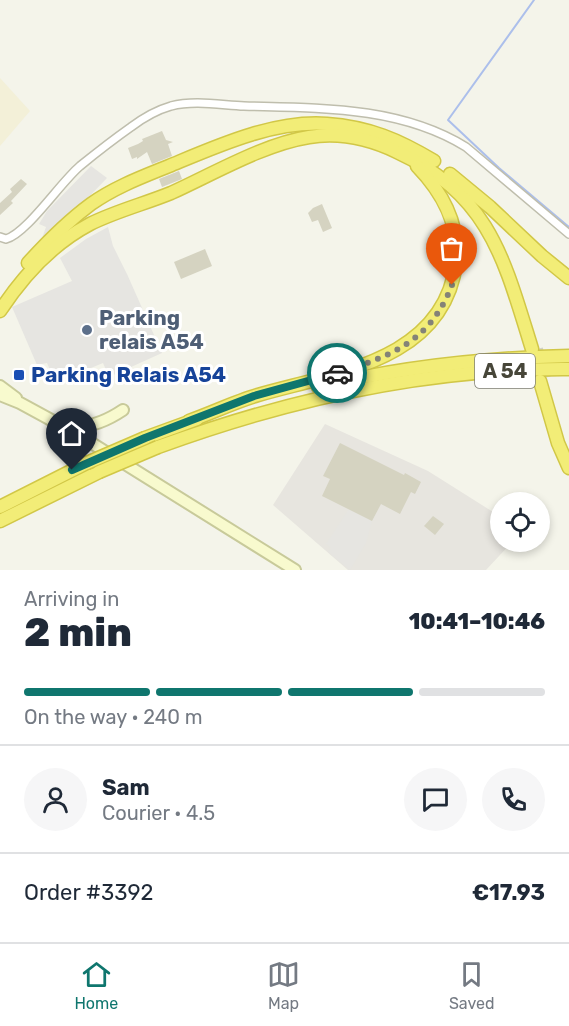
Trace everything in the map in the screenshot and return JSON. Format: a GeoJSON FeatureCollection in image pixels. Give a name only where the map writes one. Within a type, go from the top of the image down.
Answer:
{"type":"FeatureCollection","features":[{"type":"Feature","properties":{"kind":"highway"},"geometry":{"type":"LineString","coordinates":[[0,295],[44,246],[105,195],[128,183],[244,136],[313,125],[353,127],[384,135],[411,147],[435,162],[490,207],[569,278]]}},
{"type":"Feature","properties":{"kind":"highway"},"geometry":{"type":"LineString","coordinates":[[0,311],[26,275],[65,240],[79,231],[253,155],[290,141],[309,136],[328,135],[374,142],[407,156],[434,171],[466,200],[483,223],[507,268],[535,349],[506,251],[490,222],[457,180]]}},
{"type":"Feature","properties":{"kind":"highway"},"geometry":{"type":"LineString","coordinates":[[189,421],[254,396],[379,360],[412,340],[433,320],[452,285],[456,264],[456,240],[451,216],[442,196],[428,177],[407,156]]}},
{"type":"Feature","properties":{"kind":"highway","name":"A 54"},"geometry":{"type":"LineString","coordinates":[[0,507],[87,463],[145,438],[189,421],[272,397],[401,369],[493,359],[569,356]]}},
{"type":"Feature","properties":{"kind":"highway","name":"A 54"},"geometry":{"type":"LineString","coordinates":[[0,521],[99,472],[158,447],[240,419],[342,393],[450,376],[566,370]]}},
{"type":"Feature","properties":{"kind":"highway"},"geometry":{"type":"LineString","coordinates":[[569,454],[543,381],[558,443],[569,468]]}},
{"type":"Feature","properties":{"kind":"main road"},"geometry":{"type":"LineString","coordinates":[[0,386],[20,403]]}},
{"type":"Feature","properties":{"kind":"main road"},"geometry":{"type":"LineString","coordinates":[[0,395],[20,403],[112,455],[295,570]]}},
{"type":"Feature","properties":{"kind":"main road"},"geometry":{"type":"LineString","coordinates":[[58,424],[81,427],[113,416],[123,410]]}},
{"type":"Feature","properties":{"kind":"street"},"geometry":{"type":"LineString","coordinates":[[0,237],[6,239],[19,233],[50,196],[80,167],[131,127],[154,112],[173,106],[198,104],[343,109],[379,115],[449,137],[466,147],[569,234]]}},
{"type":"Feature","properties":{"kind":"shaded area"},"geometry":{"type":"Polygon","coordinates":[[[0,78],[30,111],[0,146],[0,78]]]}},
{"type":"Feature","properties":{"kind":"shaded area"},"geometry":{"type":"Polygon","coordinates":[[[91,166],[107,178],[42,245],[40,244],[46,227],[39,224],[47,211],[91,166]]]}},
{"type":"Feature","properties":{"kind":"shaded area","name":"Parking relais A54"},"geometry":{"type":"Polygon","coordinates":[[[108,227],[113,246],[162,353],[109,377],[103,363],[62,380],[59,374],[53,377],[47,363],[37,365],[12,307],[72,281],[60,258],[86,239],[108,227]]]}},
{"type":"Feature","properties":{"kind":"shaded area"},"geometry":{"type":"Polygon","coordinates":[[[325,424],[428,471],[490,510],[490,552],[503,552],[486,570],[348,570],[273,505],[325,424]]]}},
{"type":"Feature","properties":{"kind":"shaded area"},"geometry":{"type":"Polygon","coordinates":[[[349,509],[372,521],[366,543],[350,570],[328,552],[331,548],[326,544],[349,509]]]}},
{"type":"Feature","properties":{"kind":"building"},"geometry":{"type":"Polygon","coordinates":[[[162,131],[166,140],[173,142],[168,144],[172,156],[152,164],[147,152],[137,159],[137,157],[132,159],[128,148],[162,131]]]}},
{"type":"Feature","properties":{"kind":"building"},"geometry":{"type":"Polygon","coordinates":[[[179,171],[182,179],[162,187],[159,179],[179,171]]]}},
{"type":"Feature","properties":{"kind":"building"},"geometry":{"type":"Polygon","coordinates":[[[21,179],[27,184],[11,201],[13,203],[0,215],[0,203],[21,179]]]}},
{"type":"Feature","properties":{"kind":"building"},"geometry":{"type":"Polygon","coordinates":[[[322,204],[332,228],[323,232],[318,220],[312,222],[308,213],[322,204]]]}},
{"type":"Feature","properties":{"kind":"building"},"geometry":{"type":"Polygon","coordinates":[[[205,249],[212,266],[181,279],[174,262],[205,249]]]}},
{"type":"Feature","properties":{"kind":"building"},"geometry":{"type":"Polygon","coordinates":[[[340,443],[421,482],[415,494],[411,492],[400,514],[381,504],[372,521],[322,496],[330,479],[323,476],[340,443]]]}},
{"type":"Feature","properties":{"kind":"building"},"geometry":{"type":"Polygon","coordinates":[[[433,516],[444,524],[435,535],[424,526],[433,516]]]}},
{"type":"Feature","properties":{"kind":"waterway"},"geometry":{"type":"LineString","coordinates":[[534,0],[448,120],[499,168],[569,227]]}},
{"type":"Feature","properties":{"kind":"tunnel"},"geometry":{"type":"LineString","coordinates":[[537,349],[546,381]]}},
{"type":"Feature","properties":{"kind":"way so far"},"geometry":{"type":"LineString","coordinates":[[337,373],[379,360],[412,340],[433,320],[452,285]]}},
{"type":"Feature","properties":{"kind":"place","name":"Parking relais A54"},"geometry":{"type":"Point","coordinates":[87,330]}},
{"type":"Feature","properties":{"kind":"place","name":"Parking Relais A54"},"geometry":{"type":"Point","coordinates":[19,375]}},
{"type":"Feature","properties":{"kind":"route"},"geometry":{"type":"LineString","coordinates":[[72,470],[145,438],[254,396],[337,373]]}}]}
